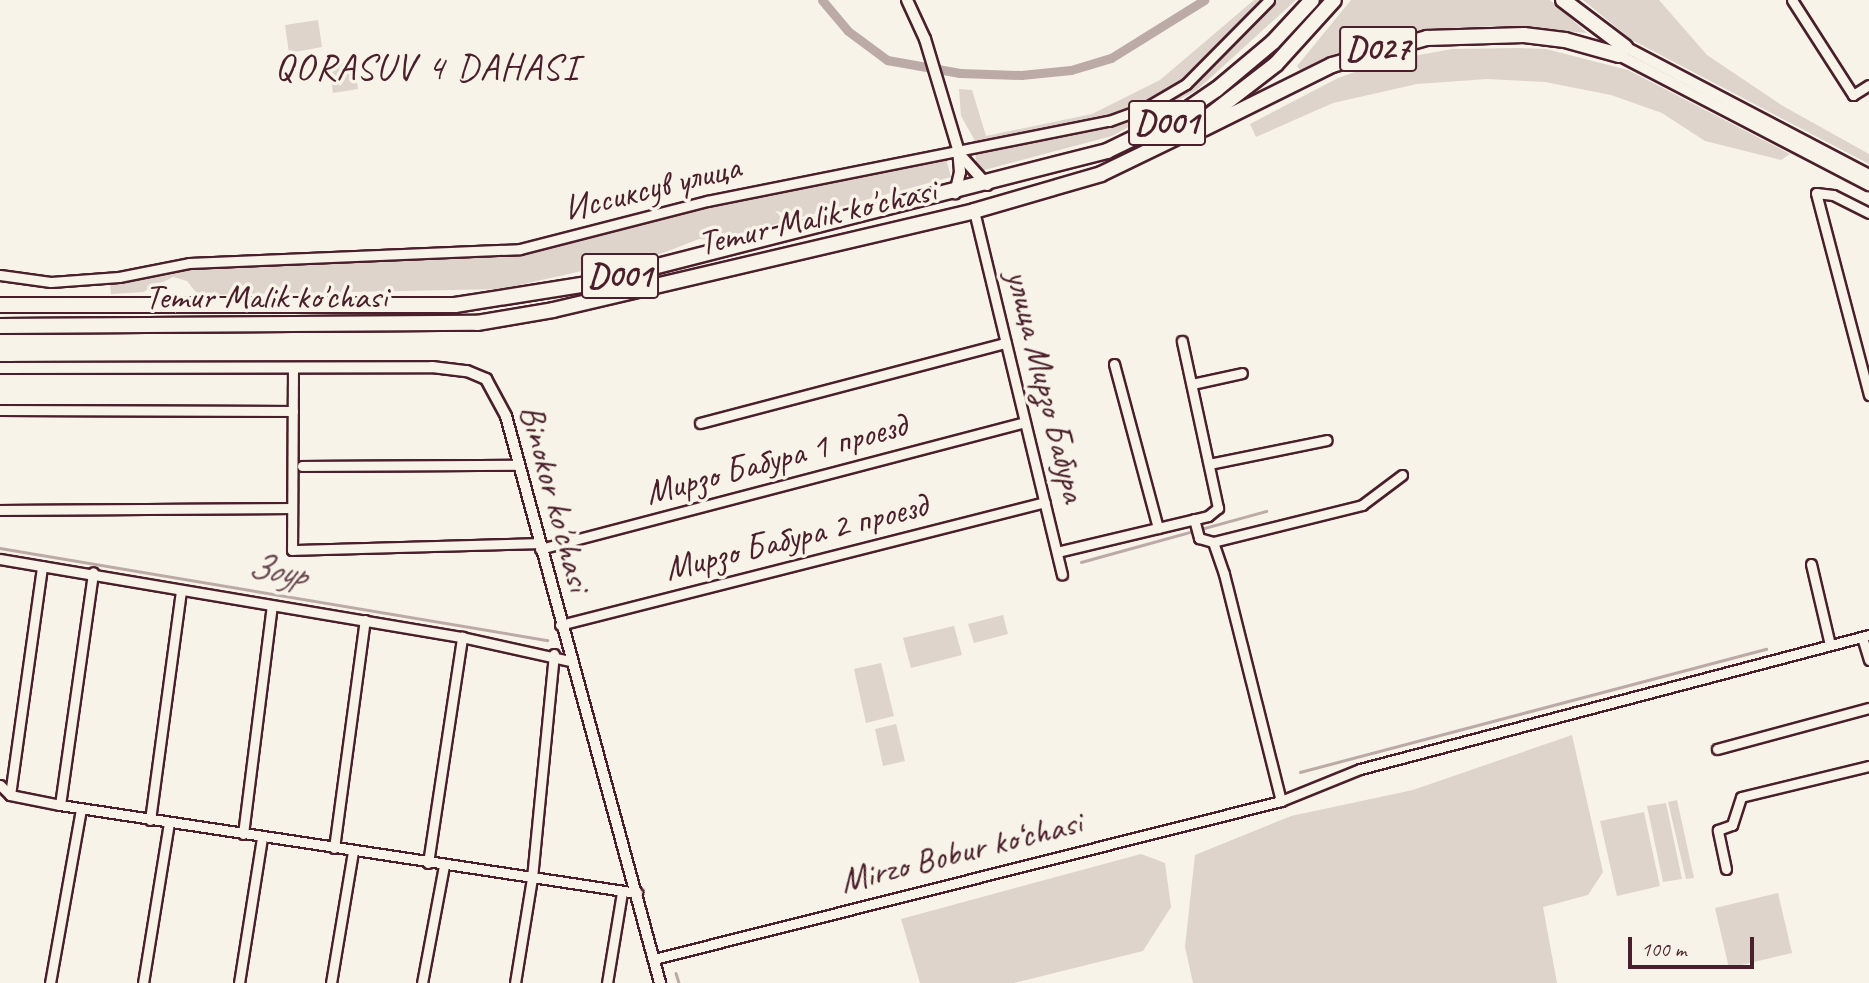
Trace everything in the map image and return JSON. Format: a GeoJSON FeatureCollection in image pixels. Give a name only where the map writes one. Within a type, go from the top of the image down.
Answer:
{"type":"FeatureCollection","features":[{"type":"Feature","properties":{"kind":"highway","name":"Temur Malik ko'chasi"},"geometry":{"type":"LineString","coordinates":[[0,304],[446,305],[512,299],[955,193],[1107,151],[1173,119],[1246,67],[1312,0]]}},
{"type":"Feature","properties":{"kind":"highway","name":"Temur Malik ko'chasi"},"geometry":{"type":"LineString","coordinates":[[0,326],[440,327],[496,321],[974,211],[1074,183],[1154,151],[1203,122],[1262,76],[1334,0]]}},
{"type":"Feature","properties":{"kind":"highway","name":"D027"},"geometry":{"type":"LineString","coordinates":[[1563,0],[1622,51]]}},
{"type":"Feature","properties":{"kind":"highway","name":"D027"},"geometry":{"type":"LineString","coordinates":[[1154,151],[1332,65],[1403,43],[1450,35],[1500,34],[1565,40],[1622,51]]}},
{"type":"Feature","properties":{"kind":"highway"},"geometry":{"type":"LineString","coordinates":[[245,306],[245,327]]}},
{"type":"Feature","properties":{"kind":"main road"},"geometry":{"type":"LineString","coordinates":[[907,0],[933,66],[958,149],[960,172],[955,193]]}},
{"type":"Feature","properties":{"kind":"main road","name":"D027"},"geometry":{"type":"LineString","coordinates":[[1622,51],[1869,175]]}},
{"type":"Feature","properties":{"kind":"main road","name":"D027"},"geometry":{"type":"LineString","coordinates":[[1622,51],[1869,185]]}},
{"type":"Feature","properties":{"kind":"main road"},"geometry":{"type":"LineString","coordinates":[[958,149],[970,170],[987,185]]}},
{"type":"Feature","properties":{"kind":"main road","name":"Binokor ko'chasi"},"geometry":{"type":"LineString","coordinates":[[0,368],[432,367],[474,373],[486,379],[498,395],[519,465],[569,661],[637,893],[660,983]]}},
{"type":"Feature","properties":{"kind":"street","name":"Иссиксув улица"},"geometry":{"type":"LineString","coordinates":[[0,275],[51,282],[119,277],[189,263],[520,249],[707,201],[1109,121],[1147,107],[1186,84],[1269,0]]}},
{"type":"Feature","properties":{"kind":"street"},"geometry":{"type":"LineString","coordinates":[[1792,0],[1853,95],[1869,85]]}},
{"type":"Feature","properties":{"kind":"street"},"geometry":{"type":"LineString","coordinates":[[1869,214],[1833,195],[1816,193],[1865,365],[1869,395]]}},
{"type":"Feature","properties":{"kind":"street","name":"улица Мирзо Бабура"},"geometry":{"type":"LineString","coordinates":[[974,211],[1062,575]]}},
{"type":"Feature","properties":{"kind":"street"},"geometry":{"type":"LineString","coordinates":[[1057,552],[1194,519],[1212,513],[1219,504],[1182,341]]}},
{"type":"Feature","properties":{"kind":"street"},"geometry":{"type":"LineString","coordinates":[[700,422],[1006,343]]}},
{"type":"Feature","properties":{"kind":"street"},"geometry":{"type":"LineString","coordinates":[[1114,364],[1158,528]]}},
{"type":"Feature","properties":{"kind":"street"},"geometry":{"type":"LineString","coordinates":[[0,510],[291,508],[293,367]]}},
{"type":"Feature","properties":{"kind":"street"},"geometry":{"type":"LineString","coordinates":[[1192,384],[1242,373]]}},
{"type":"Feature","properties":{"kind":"street"},"geometry":{"type":"LineString","coordinates":[[0,410],[293,411]]}},
{"type":"Feature","properties":{"kind":"street","name":"Мирзо Бабура 1 проезд"},"geometry":{"type":"LineString","coordinates":[[291,508],[292,550],[539,546],[1025,422]]}},
{"type":"Feature","properties":{"kind":"street"},"geometry":{"type":"LineString","coordinates":[[1209,464],[1327,440]]}},
{"type":"Feature","properties":{"kind":"street"},"geometry":{"type":"LineString","coordinates":[[302,466],[519,465]]}},
{"type":"Feature","properties":{"kind":"street"},"geometry":{"type":"LineString","coordinates":[[1194,519],[1199,538],[1213,542],[1362,505],[1402,475]]}},
{"type":"Feature","properties":{"kind":"street","name":"Мирзо Бабура 2 проезд"},"geometry":{"type":"LineString","coordinates":[[560,625],[1045,502]]}},
{"type":"Feature","properties":{"kind":"street"},"geometry":{"type":"LineString","coordinates":[[1213,542],[1281,801]]}},
{"type":"Feature","properties":{"kind":"street"},"geometry":{"type":"LineString","coordinates":[[0,559],[93,572],[181,591],[462,637],[554,654],[569,661]]}},
{"type":"Feature","properties":{"kind":"street"},"geometry":{"type":"LineString","coordinates":[[1811,564],[1830,645]]}},
{"type":"Feature","properties":{"kind":"street"},"geometry":{"type":"LineString","coordinates":[[10,795],[42,566]]}},
{"type":"Feature","properties":{"kind":"street"},"geometry":{"type":"LineString","coordinates":[[60,805],[93,572]]}},
{"type":"Feature","properties":{"kind":"street"},"geometry":{"type":"LineString","coordinates":[[150,820],[181,591]]}},
{"type":"Feature","properties":{"kind":"street"},"geometry":{"type":"LineString","coordinates":[[243,834],[272,606]]}},
{"type":"Feature","properties":{"kind":"street"},"geometry":{"type":"LineString","coordinates":[[334,848],[365,620]]}},
{"type":"Feature","properties":{"kind":"street"},"geometry":{"type":"LineString","coordinates":[[1866,636],[1869,660]]}},
{"type":"Feature","properties":{"kind":"street","name":"Mirzo Bobur ko‘chasi"},"geometry":{"type":"LineString","coordinates":[[654,959],[1281,801],[1360,769],[1866,636]]}},
{"type":"Feature","properties":{"kind":"street"},"geometry":{"type":"LineString","coordinates":[[428,863],[462,637]]}},
{"type":"Feature","properties":{"kind":"street"},"geometry":{"type":"LineString","coordinates":[[515,983],[532,878],[554,654]]}},
{"type":"Feature","properties":{"kind":"street"},"geometry":{"type":"LineString","coordinates":[[1717,750],[1869,708]]}},
{"type":"Feature","properties":{"kind":"street"},"geometry":{"type":"LineString","coordinates":[[1726,869],[1718,830],[1732,825],[1741,797],[1869,766]]}},
{"type":"Feature","properties":{"kind":"street"},"geometry":{"type":"LineString","coordinates":[[0,785],[10,795],[81,809],[637,893]]}},
{"type":"Feature","properties":{"kind":"street"},"geometry":{"type":"LineString","coordinates":[[50,983],[81,809]]}},
{"type":"Feature","properties":{"kind":"street"},"geometry":{"type":"LineString","coordinates":[[144,983],[169,822]]}},
{"type":"Feature","properties":{"kind":"street"},"geometry":{"type":"LineString","coordinates":[[239,983],[262,837]]}},
{"type":"Feature","properties":{"kind":"street"},"geometry":{"type":"LineString","coordinates":[[331,983],[353,851]]}},
{"type":"Feature","properties":{"kind":"street"},"geometry":{"type":"LineString","coordinates":[[422,983],[444,865]]}},
{"type":"Feature","properties":{"kind":"street"},"geometry":{"type":"LineString","coordinates":[[607,983],[622,891]]}},
{"type":"Feature","properties":{"kind":"shaded area"},"geometry":{"type":"Polygon","coordinates":[[[1254,0],[1296,0],[1197,90],[1112,136],[977,172],[974,139],[961,116],[959,89],[972,90],[986,136],[1092,114],[1160,80],[1254,0]]]}},
{"type":"Feature","properties":{"kind":"shaded area"},"geometry":{"type":"Polygon","coordinates":[[[1351,0],[1550,0],[1587,33],[1499,26],[1450,28],[1376,42],[1300,70],[1297,66],[1351,0]]]}},
{"type":"Feature","properties":{"kind":"shaded area"},"geometry":{"type":"Polygon","coordinates":[[[1583,0],[1659,0],[1707,55],[1783,106],[1869,154],[1869,164],[1632,40],[1583,0]]]}},
{"type":"Feature","properties":{"kind":"shaded area"},"geometry":{"type":"Polygon","coordinates":[[[318,20],[322,47],[289,53],[285,25],[318,20]]]}},
{"type":"Feature","properties":{"kind":"shaded area"},"geometry":{"type":"Polygon","coordinates":[[[1452,49],[1546,49],[1628,70],[1790,154],[1781,160],[1705,141],[1662,113],[1611,95],[1545,82],[1487,79],[1417,84],[1333,103],[1256,137],[1250,124],[1338,78],[1386,61],[1452,49]]]}},
{"type":"Feature","properties":{"kind":"shaded area"},"geometry":{"type":"Polygon","coordinates":[[[354,62],[358,89],[333,93],[329,65],[354,62]]]}},
{"type":"Feature","properties":{"kind":"shaded area"},"geometry":{"type":"Polygon","coordinates":[[[934,155],[946,158],[951,177],[716,240],[699,239],[663,253],[501,289],[198,295],[187,281],[173,277],[143,292],[111,294],[110,284],[201,268],[497,251],[934,155]]]}},
{"type":"Feature","properties":{"kind":"shaded area"},"geometry":{"type":"Polygon","coordinates":[[[1003,615],[1008,634],[974,643],[968,624],[1003,615]]]}},
{"type":"Feature","properties":{"kind":"shaded area"},"geometry":{"type":"Polygon","coordinates":[[[954,626],[962,655],[911,668],[903,638],[954,626]]]}},
{"type":"Feature","properties":{"kind":"shaded area"},"geometry":{"type":"Polygon","coordinates":[[[881,663],[894,716],[866,723],[854,669],[881,663]]]}},
{"type":"Feature","properties":{"kind":"shaded area"},"geometry":{"type":"Polygon","coordinates":[[[896,724],[905,761],[883,766],[875,729],[896,724]]]}},
{"type":"Feature","properties":{"kind":"shaded area"},"geometry":{"type":"Polygon","coordinates":[[[1572,735],[1603,872],[1588,895],[1543,907],[1557,983],[1193,983],[1185,947],[1195,855],[1291,816],[1413,790],[1572,735]]]}},
{"type":"Feature","properties":{"kind":"shaded area"},"geometry":{"type":"Polygon","coordinates":[[[1677,800],[1694,878],[1686,879],[1668,802],[1677,800]]]}},
{"type":"Feature","properties":{"kind":"shaded area"},"geometry":{"type":"Polygon","coordinates":[[[1666,803],[1682,879],[1663,882],[1647,806],[1666,803]]]}},
{"type":"Feature","properties":{"kind":"shaded area"},"geometry":{"type":"Polygon","coordinates":[[[1644,812],[1660,886],[1617,896],[1600,821],[1644,812]]]}},
{"type":"Feature","properties":{"kind":"shaded area"},"geometry":{"type":"Polygon","coordinates":[[[1141,854],[1165,863],[1171,907],[1143,951],[1014,983],[920,983],[901,919],[1141,854]]]}},
{"type":"Feature","properties":{"kind":"shaded area"},"geometry":{"type":"Polygon","coordinates":[[[1778,893],[1792,953],[1729,968],[1715,908],[1778,893]]]}},
{"type":"Feature","properties":{"kind":"waterway"},"geometry":{"type":"LineString","coordinates":[[822,0],[848,31],[887,60],[960,73],[1021,75],[1071,70],[1111,58],[1204,0]]}},
{"type":"Feature","properties":{"kind":"waterway"},"geometry":{"type":"LineString","coordinates":[[1081,562],[1266,511]]}},
{"type":"Feature","properties":{"kind":"waterway","name":"Зоур"},"geometry":{"type":"LineString","coordinates":[[0,548],[547,640]]}},
{"type":"Feature","properties":{"kind":"waterway"},"geometry":{"type":"LineString","coordinates":[[1300,772],[1766,649]]}},
{"type":"Feature","properties":{"kind":"waterway"},"geometry":{"type":"LineString","coordinates":[[676,973],[679,983]]}},
{"type":"Feature","properties":{"kind":"district","name":"QORASUV 4 DAHASI"},"geometry":{"type":"Point","coordinates":[427,67]}}]}
